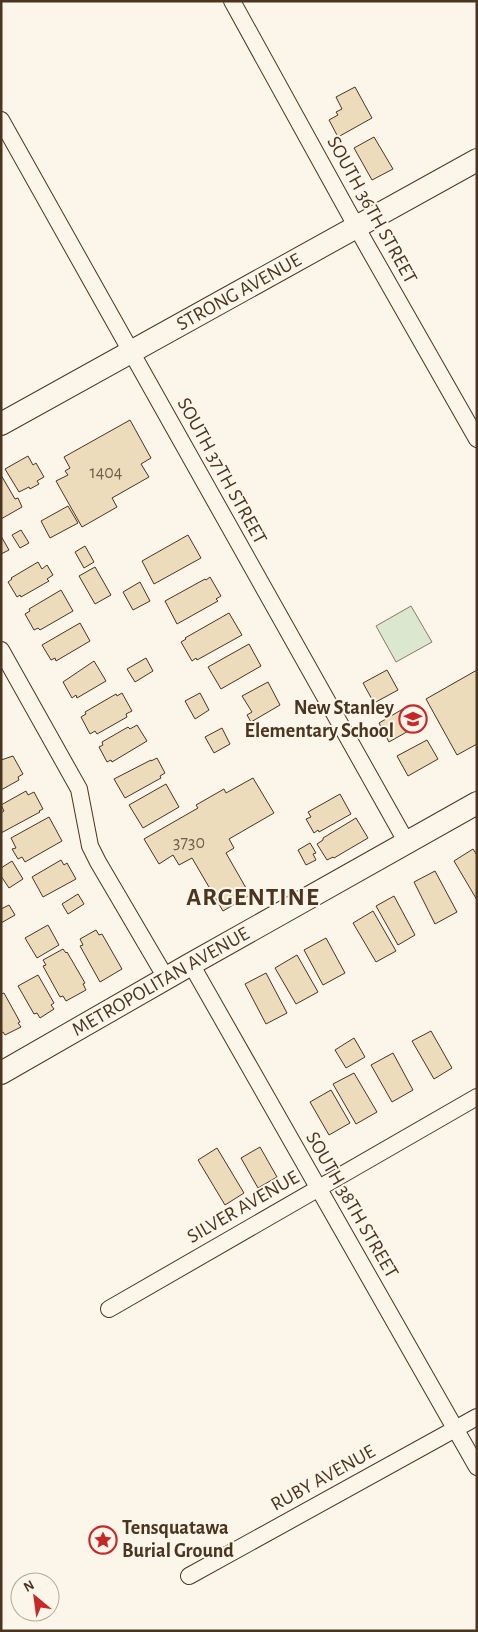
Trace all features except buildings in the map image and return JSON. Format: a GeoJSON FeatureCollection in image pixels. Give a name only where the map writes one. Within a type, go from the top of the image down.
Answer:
{"type":"FeatureCollection","features":[{"type":"Feature","properties":{"kind":"main road","name":"STRONG AVENUE"},"geometry":{"type":"LineString","coordinates":[[1,424],[477,160]]}},
{"type":"Feature","properties":{"kind":"main road","name":"METROPOLITAN AVENUE"},"geometry":{"type":"LineString","coordinates":[[1,1073],[477,803]]}},
{"type":"Feature","properties":{"kind":"street","name":"SOUTH 36TH STREET"},"geometry":{"type":"LineString","coordinates":[[232,1],[356,227],[477,439]]}},
{"type":"Feature","properties":{"kind":"street","name":"SOUTH 37TH STREET"},"geometry":{"type":"LineString","coordinates":[[1,120],[407,843]]}},
{"type":"Feature","properties":{"kind":"street"},"geometry":{"type":"LineString","coordinates":[[1,650],[79,790],[90,846],[98,862],[166,978]]}},
{"type":"Feature","properties":{"kind":"street","name":"SOUTH 38TH STREET"},"geometry":{"type":"LineString","coordinates":[[191,964],[477,1467]]}},
{"type":"Feature","properties":{"kind":"street","name":"SILVER AVENUE"},"geometry":{"type":"LineString","coordinates":[[109,1309],[477,1097]]}},
{"type":"Feature","properties":{"kind":"street","name":"RUBY AVENUE"},"geometry":{"type":"LineString","coordinates":[[189,1576],[477,1417]]}},
{"type":"Feature","properties":{"kind":"green space"},"geometry":{"type":"Polygon","coordinates":[[[411,606],[432,642],[396,662],[376,626],[411,606]]]}},
{"type":"Feature","properties":{"kind":"place","name":"New Stanley Elementary School"},"geometry":{"type":"Point","coordinates":[413,719]}},
{"type":"Feature","properties":{"kind":"place","name":"Tensquatawa Burial Ground"},"geometry":{"type":"Point","coordinates":[103,1540]}},
{"type":"Feature","properties":{"kind":"district","name":"ARGENTINE"},"geometry":{"type":"Point","coordinates":[253,897]}}]}
